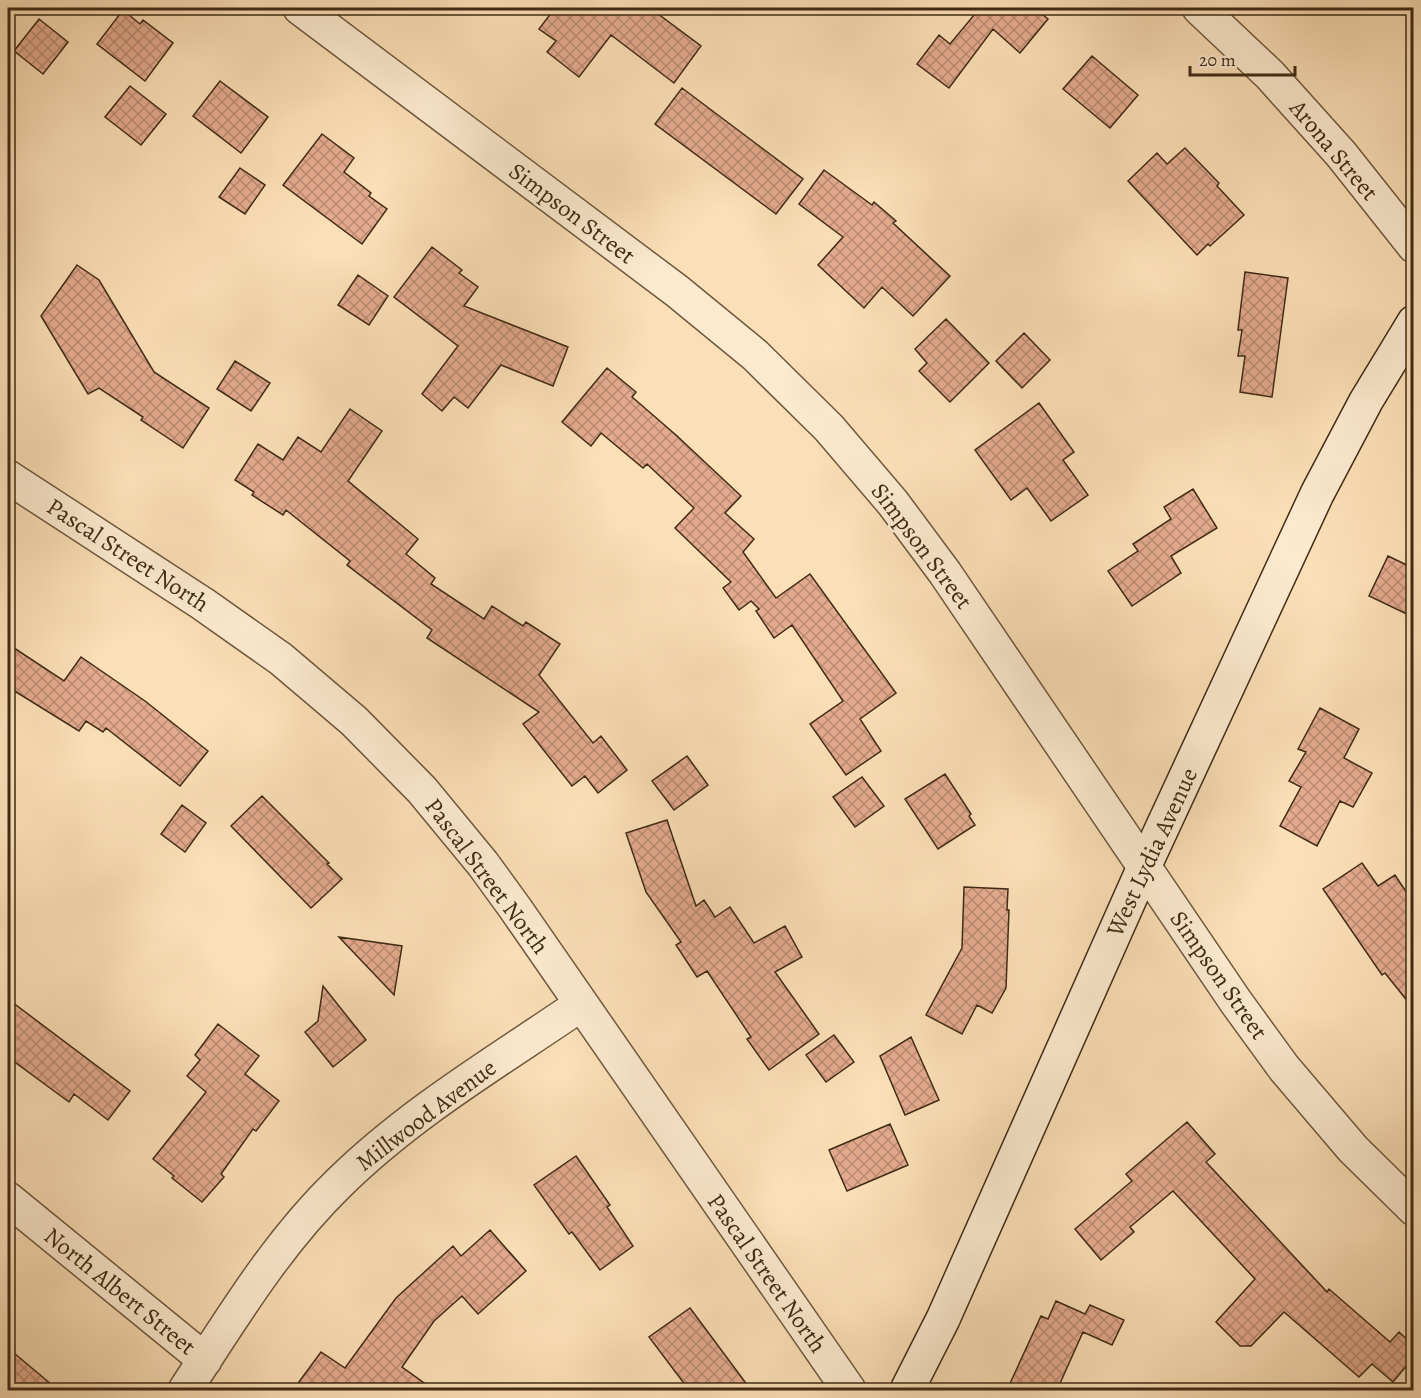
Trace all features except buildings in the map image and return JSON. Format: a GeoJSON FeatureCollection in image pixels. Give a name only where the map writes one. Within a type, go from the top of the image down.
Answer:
{"type":"FeatureCollection","features":[{"type":"Feature","properties":{"kind":"street","name":"Simpson Street"},"geometry":{"type":"LineString","coordinates":[[300,8],[677,291],[755,355],[829,428],[893,503],[945,573],[1236,1002],[1284,1068],[1353,1149],[1413,1209]]}},
{"type":"Feature","properties":{"kind":"street","name":"Arona Street"},"geometry":{"type":"LineString","coordinates":[[1199,8],[1270,75],[1368,187],[1413,246]]}},
{"type":"Feature","properties":{"kind":"street","name":"West Lydia Avenue"},"geometry":{"type":"LineString","coordinates":[[907,1390],[943,1319],[1144,867],[1317,494],[1366,400],[1413,322]]}},
{"type":"Feature","properties":{"kind":"street","name":"Pascal Street North"},"geometry":{"type":"LineString","coordinates":[[8,477],[203,604],[281,659],[354,721],[422,790],[483,864],[849,1390]]}},
{"type":"Feature","properties":{"kind":"street","name":"Millwood Avenue"},"geometry":{"type":"LineString","coordinates":[[185,1390],[286,1241],[338,1183],[397,1131],[580,1005]]}},
{"type":"Feature","properties":{"kind":"street","name":"North Albert Street"},"geometry":{"type":"LineString","coordinates":[[8,1199],[205,1360]]}}]}
